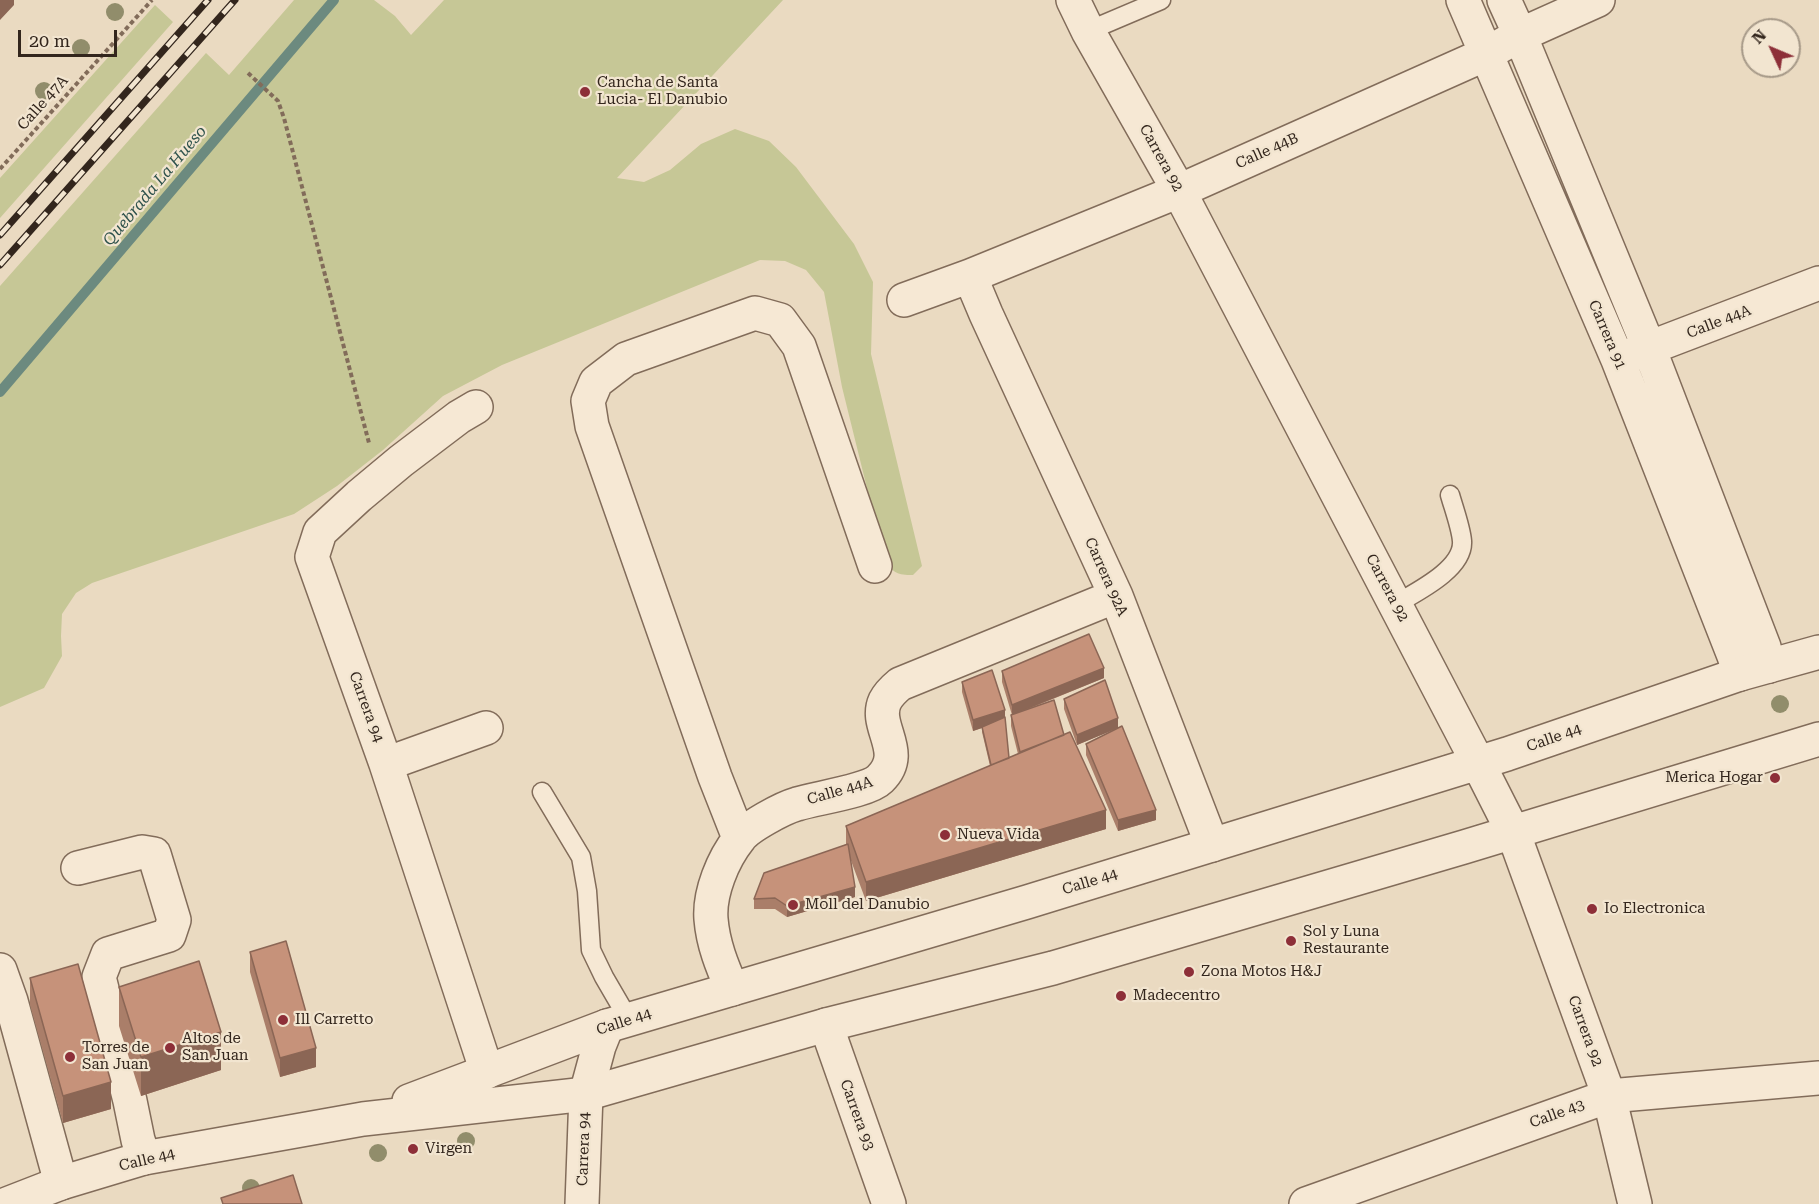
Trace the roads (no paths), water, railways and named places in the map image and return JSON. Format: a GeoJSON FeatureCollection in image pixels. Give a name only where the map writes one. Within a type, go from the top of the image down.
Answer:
{"type":"FeatureCollection","features":[{"type":"Feature","properties":{"kind":"street","name":"Carrera 92"},"geometry":{"type":"LineString","coordinates":[[1073,0],[1088,32],[1179,191],[1513,832],[1609,1096],[1635,1204]]}},
{"type":"Feature","properties":{"kind":"street","name":"Carrera 91"},"geometry":{"type":"LineString","coordinates":[[1463,0],[1618,360],[1730,645],[1754,670]]}},
{"type":"Feature","properties":{"kind":"street"},"geometry":{"type":"LineString","coordinates":[[1504,0],[1649,348],[1764,647],[1754,670]]}},
{"type":"Feature","properties":{"kind":"street","name":"Calle 44B"},"geometry":{"type":"LineString","coordinates":[[904,300],[970,276],[1179,191],[1486,54],[1520,35],[1598,0]]}},
{"type":"Feature","properties":{"kind":"street","name":"Carrera 92A"},"geometry":{"type":"LineString","coordinates":[[970,276],[1116,596],[1212,845]]}},
{"type":"Feature","properties":{"kind":"street","name":"Calle 44A"},"geometry":{"type":"LineString","coordinates":[[1618,360],[1819,283]]}},
{"type":"Feature","properties":{"kind":"street"},"geometry":{"type":"LineString","coordinates":[[739,838],[715,777],[592,426],[588,401],[596,382],[626,359],[755,313],[780,320],[799,346],[875,566]]}},
{"type":"Feature","properties":{"kind":"street","name":"Carrera 94"},"geometry":{"type":"LineString","coordinates":[[476,407],[459,417],[379,479],[320,532],[312,557],[386,764],[487,1072]]}},
{"type":"Feature","properties":{"kind":"street","name":"Calle 44A"},"geometry":{"type":"LineString","coordinates":[[732,989],[714,940],[711,909],[720,871],[739,838],[795,804],[856,789],[879,780],[889,768],[892,755],[883,717],[884,703],[890,693],[900,684],[1116,596]]}},
{"type":"Feature","properties":{"kind":"street","name":"Calle 44"},"geometry":{"type":"LineString","coordinates":[[363,1119],[618,1023],[1016,905],[1507,754],[1754,670],[1819,652]]}},
{"type":"Feature","properties":{"kind":"street"},"geometry":{"type":"LineString","coordinates":[[386,764],[486,728]]}},
{"type":"Feature","properties":{"kind":"street","name":"Calle 44"},"geometry":{"type":"LineString","coordinates":[[7,1204],[61,1183],[144,1158],[363,1119],[586,1094],[826,1025],[1053,968],[1819,739]]}},
{"type":"Feature","properties":{"kind":"street"},"geometry":{"type":"LineString","coordinates":[[78,868],[142,852],[154,854],[174,920],[169,936],[108,954],[99,977],[144,1158]]}},
{"type":"Feature","properties":{"kind":"street"},"geometry":{"type":"LineString","coordinates":[[0,970],[11,1000],[61,1183]]}},
{"type":"Feature","properties":{"kind":"street","name":"Carrera 94"},"geometry":{"type":"LineString","coordinates":[[582,1204],[586,1094],[599,1046],[618,1023]]}},
{"type":"Feature","properties":{"kind":"street","name":"Carrera 93"},"geometry":{"type":"LineString","coordinates":[[826,1025],[889,1204]]}},
{"type":"Feature","properties":{"kind":"street","name":"Calle 43"},"geometry":{"type":"LineString","coordinates":[[1306,1204],[1609,1096],[1819,1078]]}},
{"type":"Feature","properties":{"kind":"lane"},"geometry":{"type":"LineString","coordinates":[[1088,32],[1161,0]]}},
{"type":"Feature","properties":{"kind":"lane"},"geometry":{"type":"LineString","coordinates":[[1396,604],[1449,568],[1460,557],[1462,542],[1450,495]]}},
{"type":"Feature","properties":{"kind":"lane"},"geometry":{"type":"LineString","coordinates":[[542,792],[581,857],[587,891],[591,950],[618,1023]]}},
{"type":"Feature","properties":{"kind":"waterway","name":"Quebrada La Hueso"},"geometry":{"type":"LineString","coordinates":[[0,392],[334,0]]}},
{"type":"Feature","properties":{"kind":"railway"},"geometry":{"type":"LineString","coordinates":[[0,235],[208,0]]}},
{"type":"Feature","properties":{"kind":"railway"},"geometry":{"type":"LineString","coordinates":[[0,265],[235,0]]}},
{"type":"Feature","properties":{"kind":"place","name":"Cancha de Santa Lucia- El Danubio"},"geometry":{"type":"Point","coordinates":[585,92]}},
{"type":"Feature","properties":{"kind":"place","name":"Merica Hogar"},"geometry":{"type":"Point","coordinates":[1775,778]}},
{"type":"Feature","properties":{"kind":"place","name":"Nueva Vida"},"geometry":{"type":"Point","coordinates":[945,835]}},
{"type":"Feature","properties":{"kind":"place","name":"Moll del Danubio"},"geometry":{"type":"Point","coordinates":[793,905]}},
{"type":"Feature","properties":{"kind":"place","name":"Io Electronica"},"geometry":{"type":"Point","coordinates":[1592,909]}},
{"type":"Feature","properties":{"kind":"place","name":"Sol y Luna Restaurante"},"geometry":{"type":"Point","coordinates":[1291,941]}},
{"type":"Feature","properties":{"kind":"place","name":"Zona Motos H&J"},"geometry":{"type":"Point","coordinates":[1189,972]}},
{"type":"Feature","properties":{"kind":"place","name":"Madecentro"},"geometry":{"type":"Point","coordinates":[1121,996]}},
{"type":"Feature","properties":{"kind":"place","name":"Ill Carretto"},"geometry":{"type":"Point","coordinates":[283,1020]}},
{"type":"Feature","properties":{"kind":"place","name":"Altos de San Juan"},"geometry":{"type":"Point","coordinates":[170,1048]}},
{"type":"Feature","properties":{"kind":"place","name":"Torres de San Juan"},"geometry":{"type":"Point","coordinates":[70,1057]}},
{"type":"Feature","properties":{"kind":"place","name":"Virgen"},"geometry":{"type":"Point","coordinates":[413,1149]}}]}
